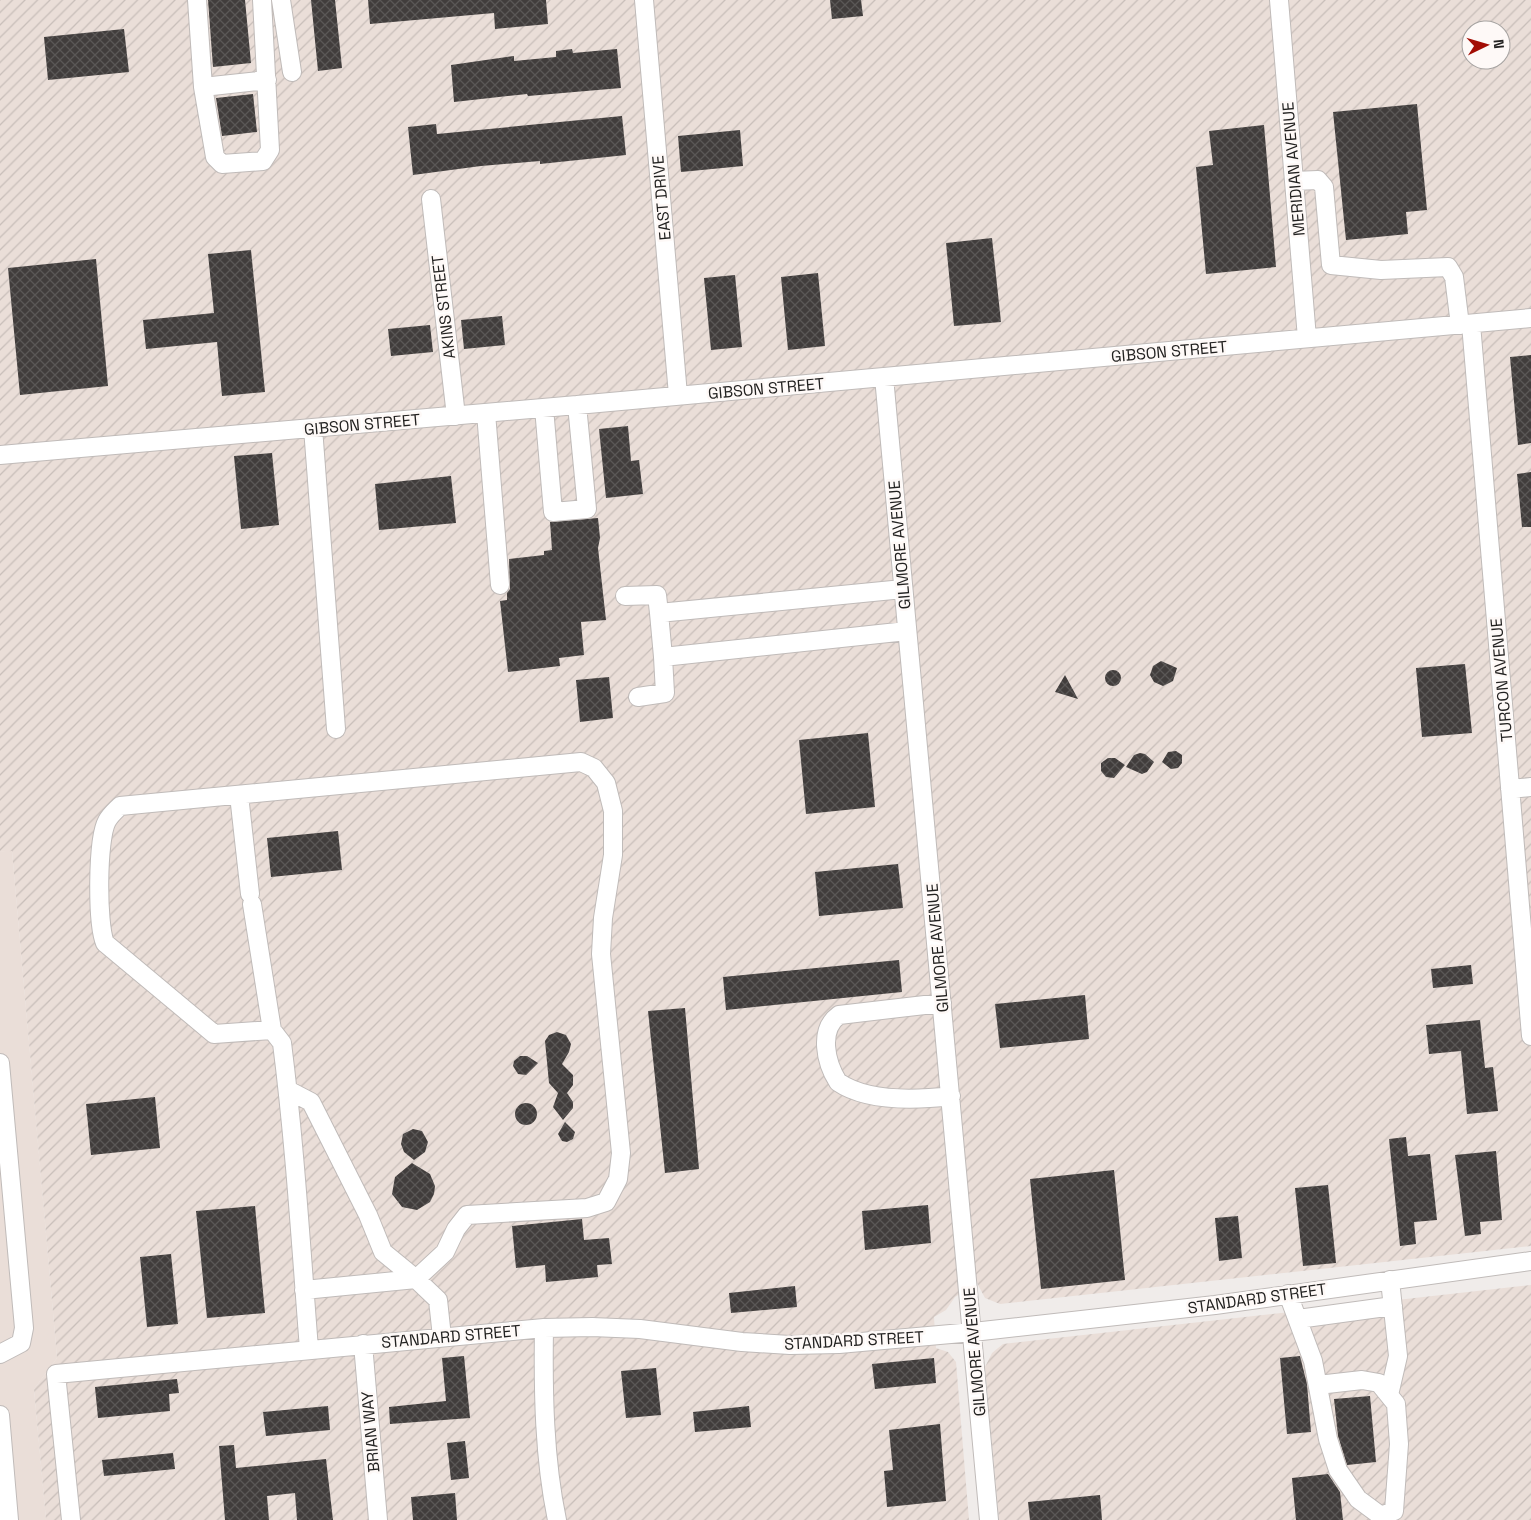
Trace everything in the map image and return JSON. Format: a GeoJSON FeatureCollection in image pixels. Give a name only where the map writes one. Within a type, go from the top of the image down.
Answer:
{"type":"FeatureCollection","features":[{"type":"Feature","properties":{"kind":"street"},"geometry":{"type":"LineString","coordinates":[[197,0],[203,87],[215,157],[222,164],[263,161],[270,150],[262,0]]}},
{"type":"Feature","properties":{"kind":"street"},"geometry":{"type":"LineString","coordinates":[[281,0],[292,72]]}},
{"type":"Feature","properties":{"kind":"street","name":"EAST DRIVE"},"geometry":{"type":"LineString","coordinates":[[644,0],[678,396]]}},
{"type":"Feature","properties":{"kind":"street","name":"MERIDIAN AVENUE"},"geometry":{"type":"LineString","coordinates":[[1279,0],[1307,338]]}},
{"type":"Feature","properties":{"kind":"street"},"geometry":{"type":"LineString","coordinates":[[203,87],[267,80]]}},
{"type":"Feature","properties":{"kind":"street"},"geometry":{"type":"LineString","coordinates":[[1294,181],[1318,180],[1324,187],[1331,265],[1301,267]]}},
{"type":"Feature","properties":{"kind":"street","name":"AKINS STREET"},"geometry":{"type":"LineString","coordinates":[[431,199],[456,416]]}},
{"type":"Feature","properties":{"kind":"street","name":"TURCON AVENUE"},"geometry":{"type":"LineString","coordinates":[[1331,265],[1381,270],[1448,267],[1454,277],[1466,324],[1510,789],[1531,1036]]}},
{"type":"Feature","properties":{"kind":"street","name":"GIBSON STREET"},"geometry":{"type":"LineString","coordinates":[[0,455],[456,416],[1531,318]]}},
{"type":"Feature","properties":{"kind":"street","name":"GILMORE AVENUE"},"geometry":{"type":"LineString","coordinates":[[884,377],[973,1332],[988,1520]]}},
{"type":"Feature","properties":{"kind":"street"},"geometry":{"type":"LineString","coordinates":[[544,408],[553,512],[587,509],[577,405]]}},
{"type":"Feature","properties":{"kind":"street"},"geometry":{"type":"LineString","coordinates":[[486,413],[500,585]]}},
{"type":"Feature","properties":{"kind":"street"},"geometry":{"type":"LineString","coordinates":[[313,428],[336,729]]}},
{"type":"Feature","properties":{"kind":"street"},"geometry":{"type":"LineString","coordinates":[[659,613],[904,589]]}},
{"type":"Feature","properties":{"kind":"street"},"geometry":{"type":"LineString","coordinates":[[625,596],[657,595],[665,693],[638,697]]}},
{"type":"Feature","properties":{"kind":"street"},"geometry":{"type":"LineString","coordinates":[[663,657],[907,631]]}},
{"type":"Feature","properties":{"kind":"street"},"geometry":{"type":"LineString","coordinates":[[272,1030],[214,1034],[105,943],[102,936],[99,898],[102,846],[106,821],[120,806],[581,762],[594,768],[606,783],[613,810],[613,855],[603,918],[601,954],[621,1153],[618,1179],[606,1202],[587,1208],[467,1215],[456,1229],[445,1252],[416,1279],[304,1290]]}},
{"type":"Feature","properties":{"kind":"street"},"geometry":{"type":"LineString","coordinates":[[1510,789],[1531,787]]}},
{"type":"Feature","properties":{"kind":"street"},"geometry":{"type":"LineString","coordinates":[[239,794],[251,899],[272,1030],[282,1043],[288,1090],[309,1349]]}},
{"type":"Feature","properties":{"kind":"street"},"geometry":{"type":"LineString","coordinates":[[942,1004],[839,1015],[833,1020],[829,1028],[826,1038],[827,1054],[838,1082],[854,1090],[910,1100],[951,1096]]}},
{"type":"Feature","properties":{"kind":"street"},"geometry":{"type":"LineString","coordinates":[[0,1063],[7,1216],[24,1328],[21,1343],[0,1354]]}},
{"type":"Feature","properties":{"kind":"street"},"geometry":{"type":"LineString","coordinates":[[288,1090],[310,1102],[368,1215],[383,1252],[438,1300],[442,1337]]}},
{"type":"Feature","properties":{"kind":"street","name":"STANDARD STREET"},"geometry":{"type":"LineString","coordinates":[[71,1520],[56,1374],[544,1328],[640,1329],[742,1342],[790,1345],[839,1344],[973,1332],[1215,1305],[1531,1261]]}},
{"type":"Feature","properties":{"kind":"street"},"geometry":{"type":"LineString","coordinates":[[1389,1395],[1398,1356],[1390,1280]]}},
{"type":"Feature","properties":{"kind":"street"},"geometry":{"type":"LineString","coordinates":[[1366,1283],[1369,1309]]}},
{"type":"Feature","properties":{"kind":"street"},"geometry":{"type":"LineString","coordinates":[[1288,1294],[1310,1352],[1328,1439],[1338,1470],[1358,1499],[1381,1516],[1394,1511],[1399,1444],[1396,1404],[1379,1383],[1362,1380],[1318,1385]]}},
{"type":"Feature","properties":{"kind":"street"},"geometry":{"type":"LineString","coordinates":[[1298,1319],[1393,1306]]}},
{"type":"Feature","properties":{"kind":"street"},"geometry":{"type":"LineString","coordinates":[[544,1328],[543,1376],[551,1493],[557,1520]]}},
{"type":"Feature","properties":{"kind":"street","name":"BRIAN WAY"},"geometry":{"type":"LineString","coordinates":[[363,1344],[378,1520]]}},
{"type":"Feature","properties":{"kind":"street"},"geometry":{"type":"LineString","coordinates":[[0,1415],[9,1520]]}},
{"type":"Feature","properties":{"kind":"shaded area"},"geometry":{"type":"Polygon","coordinates":[[[0,0],[1531,0],[1531,1246],[1000,1304],[985,1298],[977,1283],[955,1297],[946,1310],[934,1317],[936,1348],[948,1352],[956,1362],[969,1520],[46,1520],[34,1389],[57,1358],[12,851],[0,852],[0,0]]]}},
{"type":"Feature","properties":{"kind":"shaded area"},"geometry":{"type":"Polygon","coordinates":[[[12,850],[57,1358],[34,1389],[46,1520],[0,1520],[0,852],[12,850]]]}},
{"type":"Feature","properties":{"kind":"shaded area"},"geometry":{"type":"Polygon","coordinates":[[[1531,1285],[1531,1520],[999,1520],[985,1367],[992,1353],[1003,1344],[1531,1285]]]}},
{"type":"Feature","properties":{"kind":"building"},"geometry":{"type":"Polygon","coordinates":[[[208,0],[245,0],[251,63],[213,67],[208,0]]]}},
{"type":"Feature","properties":{"kind":"building"},"geometry":{"type":"Polygon","coordinates":[[[311,0],[335,0],[342,68],[318,71],[311,0]]]}},
{"type":"Feature","properties":{"kind":"building"},"geometry":{"type":"Polygon","coordinates":[[[368,0],[546,0],[548,24],[495,29],[494,13],[370,24],[368,0]]]}},
{"type":"Feature","properties":{"kind":"building"},"geometry":{"type":"Polygon","coordinates":[[[830,0],[861,0],[863,16],[832,19],[830,0]]]}},
{"type":"Feature","properties":{"kind":"building"},"geometry":{"type":"Polygon","coordinates":[[[124,29],[129,72],[48,80],[44,37],[124,29]]]}},
{"type":"Feature","properties":{"kind":"building"},"geometry":{"type":"Polygon","coordinates":[[[572,49],[573,53],[617,49],[621,88],[528,96],[527,94],[454,102],[451,65],[514,56],[514,61],[556,57],[556,51],[572,49]]]}},
{"type":"Feature","properties":{"kind":"building"},"geometry":{"type":"Polygon","coordinates":[[[253,94],[257,132],[222,136],[216,98],[253,94]]]}},
{"type":"Feature","properties":{"kind":"building"},"geometry":{"type":"Polygon","coordinates":[[[1417,104],[1427,210],[1406,212],[1408,234],[1346,240],[1333,112],[1417,104]]]}},
{"type":"Feature","properties":{"kind":"building"},"geometry":{"type":"Polygon","coordinates":[[[622,116],[626,155],[540,164],[540,161],[481,166],[413,175],[408,127],[436,124],[437,134],[622,116]]]}},
{"type":"Feature","properties":{"kind":"building"},"geometry":{"type":"Polygon","coordinates":[[[1264,125],[1276,267],[1206,274],[1196,167],[1213,165],[1209,131],[1264,125]]]}},
{"type":"Feature","properties":{"kind":"building"},"geometry":{"type":"Polygon","coordinates":[[[740,130],[743,166],[681,172],[678,136],[740,130]]]}},
{"type":"Feature","properties":{"kind":"building"},"geometry":{"type":"Polygon","coordinates":[[[992,238],[1001,322],[954,326],[946,243],[992,238]]]}},
{"type":"Feature","properties":{"kind":"building"},"geometry":{"type":"Polygon","coordinates":[[[251,250],[265,392],[222,396],[217,342],[146,349],[143,320],[214,313],[208,254],[251,250]]]}},
{"type":"Feature","properties":{"kind":"building"},"geometry":{"type":"Polygon","coordinates":[[[96,259],[108,386],[20,395],[8,268],[96,259]]]}},
{"type":"Feature","properties":{"kind":"building"},"geometry":{"type":"Polygon","coordinates":[[[818,273],[825,346],[788,350],[781,277],[818,273]]]}},
{"type":"Feature","properties":{"kind":"building"},"geometry":{"type":"Polygon","coordinates":[[[735,275],[742,347],[711,350],[704,278],[735,275]]]}},
{"type":"Feature","properties":{"kind":"building"},"geometry":{"type":"Polygon","coordinates":[[[502,316],[505,345],[464,349],[461,320],[502,316]]]}},
{"type":"Feature","properties":{"kind":"building"},"geometry":{"type":"Polygon","coordinates":[[[430,325],[433,352],[391,356],[388,329],[430,325]]]}},
{"type":"Feature","properties":{"kind":"building"},"geometry":{"type":"Polygon","coordinates":[[[1531,355],[1531,443],[1518,445],[1510,357],[1531,355]]]}},
{"type":"Feature","properties":{"kind":"building"},"geometry":{"type":"Polygon","coordinates":[[[628,426],[631,461],[639,460],[643,494],[606,498],[599,429],[628,426]]]}},
{"type":"Feature","properties":{"kind":"building"},"geometry":{"type":"Polygon","coordinates":[[[272,453],[279,525],[241,529],[234,456],[272,453]]]}},
{"type":"Feature","properties":{"kind":"building"},"geometry":{"type":"Polygon","coordinates":[[[1531,472],[1531,527],[1522,527],[1517,474],[1531,472]]]}},
{"type":"Feature","properties":{"kind":"building"},"geometry":{"type":"Polygon","coordinates":[[[451,476],[456,523],[379,530],[375,484],[451,476]]]}},
{"type":"Feature","properties":{"kind":"building"},"geometry":{"type":"Polygon","coordinates":[[[598,518],[600,538],[598,548],[606,620],[581,622],[584,655],[559,658],[560,666],[508,672],[500,601],[507,600],[507,593],[510,589],[509,559],[544,555],[544,551],[552,550],[550,522],[598,518]]]}},
{"type":"Feature","properties":{"kind":"building"},"geometry":{"type":"Polygon","coordinates":[[[1161,661],[1177,668],[1173,681],[1163,686],[1154,682],[1150,675],[1153,666],[1161,661]]]}},
{"type":"Feature","properties":{"kind":"building"},"geometry":{"type":"Polygon","coordinates":[[[1465,664],[1472,733],[1422,737],[1416,668],[1465,664]]]}},
{"type":"Feature","properties":{"kind":"building"},"geometry":{"type":"Polygon","coordinates":[[[1110,670],[1116,670],[1121,675],[1119,684],[1110,686],[1105,681],[1105,675],[1110,670]]]}},
{"type":"Feature","properties":{"kind":"building"},"geometry":{"type":"Polygon","coordinates":[[[1065,675],[1078,699],[1055,692],[1065,675]]]}},
{"type":"Feature","properties":{"kind":"building"},"geometry":{"type":"Polygon","coordinates":[[[609,677],[613,718],[580,722],[576,680],[609,677]]]}},
{"type":"Feature","properties":{"kind":"building"},"geometry":{"type":"Polygon","coordinates":[[[868,733],[875,807],[806,814],[799,740],[868,733]]]}},
{"type":"Feature","properties":{"kind":"building"},"geometry":{"type":"Polygon","coordinates":[[[1176,751],[1182,755],[1182,763],[1178,768],[1171,769],[1162,762],[1168,752],[1176,751]]]}},
{"type":"Feature","properties":{"kind":"building"},"geometry":{"type":"Polygon","coordinates":[[[1145,754],[1154,762],[1147,772],[1142,774],[1126,767],[1134,755],[1145,754]]]}},
{"type":"Feature","properties":{"kind":"building"},"geometry":{"type":"Polygon","coordinates":[[[1108,758],[1115,758],[1125,765],[1114,778],[1106,777],[1101,771],[1101,763],[1108,758]]]}},
{"type":"Feature","properties":{"kind":"building"},"geometry":{"type":"Polygon","coordinates":[[[338,831],[342,870],[271,877],[267,838],[338,831]]]}},
{"type":"Feature","properties":{"kind":"building"},"geometry":{"type":"Polygon","coordinates":[[[898,864],[903,908],[819,916],[815,872],[898,864]]]}},
{"type":"Feature","properties":{"kind":"building"},"geometry":{"type":"Polygon","coordinates":[[[899,960],[902,992],[726,1010],[723,977],[899,960]]]}},
{"type":"Feature","properties":{"kind":"building"},"geometry":{"type":"Polygon","coordinates":[[[1471,965],[1473,984],[1433,988],[1431,969],[1471,965]]]}},
{"type":"Feature","properties":{"kind":"building"},"geometry":{"type":"Polygon","coordinates":[[[1085,995],[1089,1039],[1000,1048],[995,1004],[1085,995]]]}},
{"type":"Feature","properties":{"kind":"building"},"geometry":{"type":"Polygon","coordinates":[[[685,1008],[699,1169],[665,1173],[648,1011],[685,1008]]]}},
{"type":"Feature","properties":{"kind":"building"},"geometry":{"type":"Polygon","coordinates":[[[1480,1020],[1485,1068],[1493,1067],[1498,1111],[1467,1114],[1461,1051],[1429,1054],[1426,1025],[1480,1020]]]}},
{"type":"Feature","properties":{"kind":"building"},"geometry":{"type":"Polygon","coordinates":[[[557,1032],[566,1035],[571,1044],[562,1064],[573,1075],[573,1085],[567,1093],[573,1102],[573,1108],[563,1120],[553,1107],[558,1093],[549,1083],[545,1041],[549,1035],[557,1032]]]}},
{"type":"Feature","properties":{"kind":"building"},"geometry":{"type":"Polygon","coordinates":[[[520,1056],[527,1056],[538,1063],[526,1075],[518,1074],[513,1066],[514,1061],[520,1056]]]}},
{"type":"Feature","properties":{"kind":"building"},"geometry":{"type":"Polygon","coordinates":[[[155,1097],[160,1148],[91,1155],[86,1104],[155,1097]]]}},
{"type":"Feature","properties":{"kind":"building"},"geometry":{"type":"Polygon","coordinates":[[[526,1103],[534,1106],[537,1114],[534,1122],[526,1125],[518,1122],[515,1114],[518,1106],[526,1103]]]}},
{"type":"Feature","properties":{"kind":"building"},"geometry":{"type":"Polygon","coordinates":[[[565,1122],[575,1132],[573,1139],[567,1142],[562,1141],[558,1134],[565,1122]]]}},
{"type":"Feature","properties":{"kind":"building"},"geometry":{"type":"Polygon","coordinates":[[[413,1129],[422,1131],[428,1142],[425,1152],[414,1160],[404,1152],[401,1144],[403,1134],[413,1129]]]}},
{"type":"Feature","properties":{"kind":"building"},"geometry":{"type":"Polygon","coordinates":[[[1406,1137],[1408,1156],[1430,1154],[1437,1220],[1414,1222],[1416,1244],[1400,1246],[1389,1139],[1406,1137]]]}},
{"type":"Feature","properties":{"kind":"building"},"geometry":{"type":"Polygon","coordinates":[[[1496,1151],[1502,1220],[1480,1222],[1481,1234],[1465,1236],[1455,1155],[1496,1151]]]}},
{"type":"Feature","properties":{"kind":"building"},"geometry":{"type":"Polygon","coordinates":[[[412,1163],[430,1174],[435,1186],[430,1202],[417,1210],[402,1207],[392,1194],[395,1177],[412,1163]]]}},
{"type":"Feature","properties":{"kind":"building"},"geometry":{"type":"Polygon","coordinates":[[[1114,1170],[1125,1280],[1041,1289],[1030,1179],[1114,1170]]]}},
{"type":"Feature","properties":{"kind":"building"},"geometry":{"type":"Polygon","coordinates":[[[1328,1185],[1336,1263],[1303,1266],[1295,1188],[1328,1185]]]}},
{"type":"Feature","properties":{"kind":"building"},"geometry":{"type":"Polygon","coordinates":[[[928,1205],[931,1243],[865,1250],[862,1211],[928,1205]]]}},
{"type":"Feature","properties":{"kind":"building"},"geometry":{"type":"Polygon","coordinates":[[[255,1206],[265,1313],[207,1318],[196,1211],[255,1206]]]}},
{"type":"Feature","properties":{"kind":"building"},"geometry":{"type":"Polygon","coordinates":[[[1238,1216],[1242,1258],[1219,1261],[1215,1218],[1238,1216]]]}},
{"type":"Feature","properties":{"kind":"building"},"geometry":{"type":"Polygon","coordinates":[[[582,1219],[584,1240],[609,1238],[612,1264],[597,1265],[598,1277],[546,1282],[545,1265],[516,1268],[512,1226],[582,1219]]]}},
{"type":"Feature","properties":{"kind":"building"},"geometry":{"type":"Polygon","coordinates":[[[171,1254],[178,1324],[147,1327],[140,1257],[171,1254]]]}},
{"type":"Feature","properties":{"kind":"building"},"geometry":{"type":"Polygon","coordinates":[[[795,1286],[797,1307],[731,1313],[729,1293],[795,1286]]]}},
{"type":"Feature","properties":{"kind":"building"},"geometry":{"type":"Polygon","coordinates":[[[464,1356],[470,1418],[390,1424],[389,1407],[446,1401],[442,1358],[464,1356]]]}},
{"type":"Feature","properties":{"kind":"building"},"geometry":{"type":"Polygon","coordinates":[[[1300,1356],[1307,1384],[1311,1432],[1287,1434],[1280,1358],[1300,1356]]]}},
{"type":"Feature","properties":{"kind":"building"},"geometry":{"type":"Polygon","coordinates":[[[934,1358],[936,1383],[875,1389],[872,1364],[934,1358]]]}},
{"type":"Feature","properties":{"kind":"building"},"geometry":{"type":"Polygon","coordinates":[[[656,1368],[661,1415],[626,1418],[621,1371],[656,1368]]]}},
{"type":"Feature","properties":{"kind":"building"},"geometry":{"type":"Polygon","coordinates":[[[177,1379],[179,1393],[169,1394],[170,1411],[98,1418],[95,1387],[177,1379]]]}},
{"type":"Feature","properties":{"kind":"building"},"geometry":{"type":"Polygon","coordinates":[[[1370,1396],[1376,1462],[1347,1465],[1338,1436],[1334,1399],[1370,1396]]]}},
{"type":"Feature","properties":{"kind":"building"},"geometry":{"type":"Polygon","coordinates":[[[328,1406],[330,1430],[266,1436],[263,1412],[328,1406]]]}},
{"type":"Feature","properties":{"kind":"building"},"geometry":{"type":"Polygon","coordinates":[[[749,1406],[751,1427],[695,1432],[693,1412],[749,1406]]]}},
{"type":"Feature","properties":{"kind":"building"},"geometry":{"type":"Polygon","coordinates":[[[940,1424],[946,1501],[887,1507],[884,1471],[893,1470],[889,1430],[940,1424]]]}},
{"type":"Feature","properties":{"kind":"building"},"geometry":{"type":"Polygon","coordinates":[[[465,1441],[469,1478],[451,1480],[447,1443],[465,1441]]]}},
{"type":"Feature","properties":{"kind":"building"},"geometry":{"type":"Polygon","coordinates":[[[234,1445],[236,1468],[326,1459],[333,1520],[297,1520],[295,1493],[267,1496],[269,1520],[225,1520],[219,1446],[234,1445]]]}},
{"type":"Feature","properties":{"kind":"building"},"geometry":{"type":"Polygon","coordinates":[[[173,1453],[175,1469],[104,1476],[102,1460],[173,1453]]]}},
{"type":"Feature","properties":{"kind":"building"},"geometry":{"type":"Polygon","coordinates":[[[1328,1474],[1340,1492],[1343,1520],[1296,1520],[1292,1478],[1328,1474]]]}},
{"type":"Feature","properties":{"kind":"building"},"geometry":{"type":"Polygon","coordinates":[[[455,1493],[457,1520],[413,1520],[411,1497],[455,1493]]]}},
{"type":"Feature","properties":{"kind":"building"},"geometry":{"type":"Polygon","coordinates":[[[1100,1495],[1102,1520],[1030,1520],[1028,1502],[1100,1495]]]}}]}
